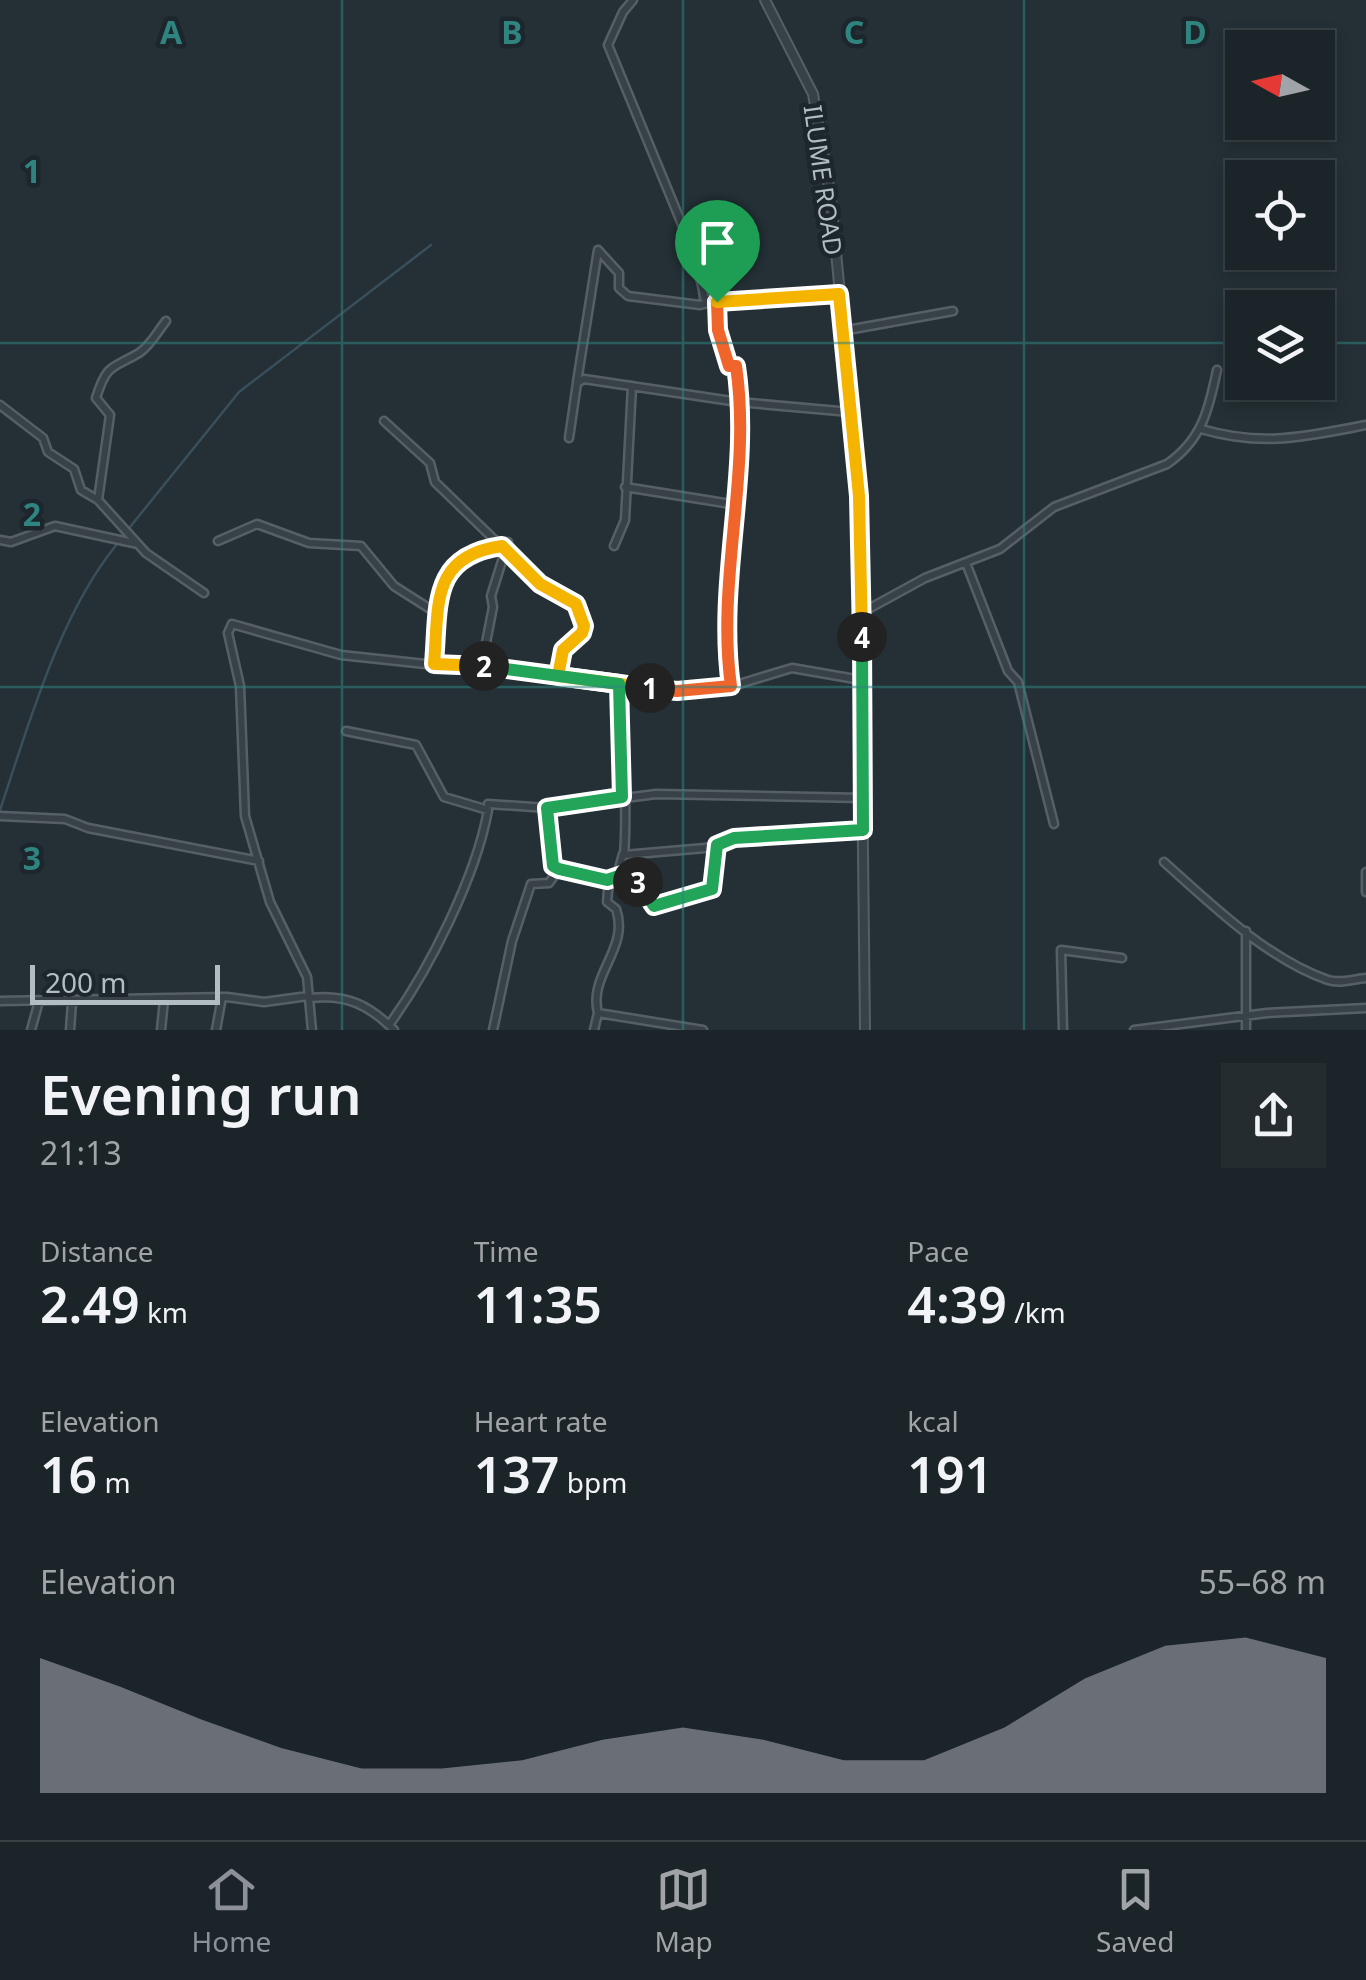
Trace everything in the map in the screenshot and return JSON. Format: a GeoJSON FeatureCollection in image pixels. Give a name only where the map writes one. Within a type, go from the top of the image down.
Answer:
{"type":"FeatureCollection","features":[{"type":"Feature","properties":{"kind":"street"},"geometry":{"type":"LineString","coordinates":[[633,0],[608,45],[702,273],[704,298],[714,302]]}},
{"type":"Feature","properties":{"kind":"street","name":"ILUME ROAD"},"geometry":{"type":"LineString","coordinates":[[766,0],[808,78],[817,110],[859,496],[864,1030]]}},
{"type":"Feature","properties":{"kind":"street"},"geometry":{"type":"LineString","coordinates":[[569,438],[598,250],[619,273],[619,288],[628,296],[700,304],[839,294]]}},
{"type":"Feature","properties":{"kind":"street"},"geometry":{"type":"LineString","coordinates":[[714,302],[729,366],[736,366],[738,402],[737,505],[726,617],[731,686]]}},
{"type":"Feature","properties":{"kind":"street"},"geometry":{"type":"LineString","coordinates":[[842,332],[953,311]]}},
{"type":"Feature","properties":{"kind":"street"},"geometry":{"type":"LineString","coordinates":[[98,500],[110,415],[96,398],[101,382],[117,360],[144,350],[166,320]]}},
{"type":"Feature","properties":{"kind":"street"},"geometry":{"type":"LineString","coordinates":[[861,613],[925,578],[1000,549],[1054,507],[1155,471],[1180,456],[1212,405],[1217,370]]}},
{"type":"Feature","properties":{"kind":"street"},"geometry":{"type":"LineString","coordinates":[[577,383],[584,380],[738,402],[850,412]]}},
{"type":"Feature","properties":{"kind":"street"},"geometry":{"type":"LineString","coordinates":[[614,546],[624,520],[632,386]]}},
{"type":"Feature","properties":{"kind":"street"},"geometry":{"type":"LineString","coordinates":[[0,406],[44,438],[48,452],[67,462],[81,490],[98,500],[139,544],[204,594]]}},
{"type":"Feature","properties":{"kind":"street"},"geometry":{"type":"LineString","coordinates":[[384,421],[430,463],[435,482],[506,546],[540,584],[576,604],[582,618],[582,633],[563,650],[558,676]]}},
{"type":"Feature","properties":{"kind":"street"},"geometry":{"type":"LineString","coordinates":[[1200,429],[1242,440],[1286,441],[1366,425]]}},
{"type":"Feature","properties":{"kind":"street"},"geometry":{"type":"LineString","coordinates":[[626,487],[737,505]]}},
{"type":"Feature","properties":{"kind":"street"},"geometry":{"type":"LineString","coordinates":[[218,541],[257,524],[309,543],[361,546],[394,586],[438,614]]}},
{"type":"Feature","properties":{"kind":"street"},"geometry":{"type":"LineString","coordinates":[[0,540],[10,542],[55,526],[139,544]]}},
{"type":"Feature","properties":{"kind":"street"},"geometry":{"type":"LineString","coordinates":[[434,664],[443,584],[464,555],[506,546]]}},
{"type":"Feature","properties":{"kind":"street"},"geometry":{"type":"LineString","coordinates":[[482,663],[493,607],[491,596],[506,546]]}},
{"type":"Feature","properties":{"kind":"street"},"geometry":{"type":"LineString","coordinates":[[966,563],[1008,671],[1018,682],[1054,824]]}},
{"type":"Feature","properties":{"kind":"street"},"geometry":{"type":"LineString","coordinates":[[312,1030],[300,957],[270,902],[244,816],[240,686],[230,626],[256,628],[341,656],[526,668],[558,676],[677,691],[731,686],[792,668],[862,681]]}},
{"type":"Feature","properties":{"kind":"street"},"geometry":{"type":"LineString","coordinates":[[594,1030],[598,978],[613,959],[618,924],[616,909],[606,902],[623,854],[627,823],[622,797],[619,684]]}},
{"type":"Feature","properties":{"kind":"street"},"geometry":{"type":"LineString","coordinates":[[0,1002],[222,997],[264,1002],[309,997],[350,999],[370,1007],[392,1028],[465,880],[488,810],[444,797],[430,778],[416,745],[346,730]]}},
{"type":"Feature","properties":{"kind":"street"},"geometry":{"type":"LineString","coordinates":[[488,804],[547,808],[656,794],[863,798]]}},
{"type":"Feature","properties":{"kind":"street"},"geometry":{"type":"LineString","coordinates":[[547,808],[553,866],[614,879],[631,872],[654,906],[712,889],[717,845]]}},
{"type":"Feature","properties":{"kind":"street"},"geometry":{"type":"LineString","coordinates":[[0,816],[66,819],[88,828],[259,861]]}},
{"type":"Feature","properties":{"kind":"street"},"geometry":{"type":"LineString","coordinates":[[623,854],[717,845],[775,832],[863,830]]}},
{"type":"Feature","properties":{"kind":"street"},"geometry":{"type":"LineString","coordinates":[[1164,862],[1246,930],[1327,980],[1366,978]]}},
{"type":"Feature","properties":{"kind":"street"},"geometry":{"type":"LineString","coordinates":[[493,1030],[512,941],[529,888],[534,882],[549,883],[559,869]]}},
{"type":"Feature","properties":{"kind":"street"},"geometry":{"type":"LineString","coordinates":[[1366,872],[1366,892]]}},
{"type":"Feature","properties":{"kind":"street"},"geometry":{"type":"LineString","coordinates":[[1246,930],[1246,1030]]}},
{"type":"Feature","properties":{"kind":"street"},"geometry":{"type":"LineString","coordinates":[[1062,1030],[1061,950],[1122,958]]}},
{"type":"Feature","properties":{"kind":"street"},"geometry":{"type":"LineString","coordinates":[[216,1030],[222,997]]}},
{"type":"Feature","properties":{"kind":"street"},"geometry":{"type":"LineString","coordinates":[[161,1030],[164,1000]]}},
{"type":"Feature","properties":{"kind":"street"},"geometry":{"type":"LineString","coordinates":[[30,1030],[39,1001]]}},
{"type":"Feature","properties":{"kind":"street"},"geometry":{"type":"LineString","coordinates":[[70,1030],[72,1002]]}},
{"type":"Feature","properties":{"kind":"street"},"geometry":{"type":"LineString","coordinates":[[1134,1030],[1245,1016],[1366,1008]]}},
{"type":"Feature","properties":{"kind":"street"},"geometry":{"type":"LineString","coordinates":[[598,1013],[703,1030]]}},
{"type":"Feature","properties":{"kind":"waterway"},"geometry":{"type":"LineString","coordinates":[[122,537],[239,392],[431,245]]}},
{"type":"Feature","properties":{"kind":"waterway"},"geometry":{"type":"LineString","coordinates":[[0,810],[62,637],[78,603],[117,544]]}},
{"type":"Feature","properties":{"kind":"route"},"geometry":{"type":"LineString","coordinates":[[717,302],[718,330],[729,366],[736,366],[738,385],[739,474],[726,617],[731,686],[677,691],[558,676],[563,650],[580,638],[584,626],[576,604],[540,584],[502,546],[464,555],[443,584],[439,600],[434,664],[526,668],[558,676],[619,684],[622,797],[547,808],[548,838],[553,866],[607,880],[631,872],[654,906],[712,889],[717,845],[734,838],[754,840],[775,832],[802,835],[863,830],[859,496],[839,294],[717,302]]}}]}
